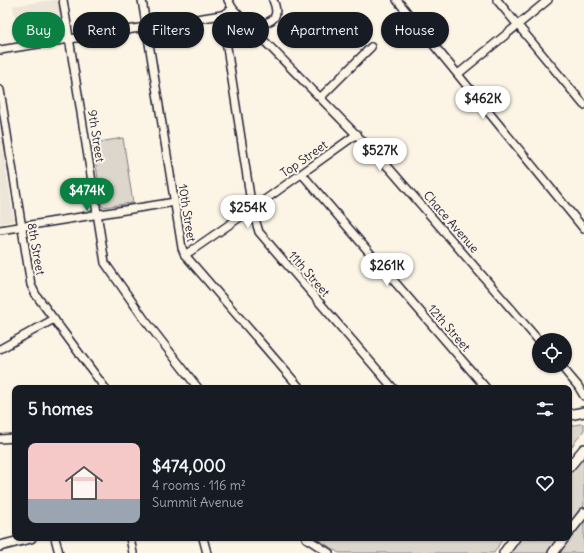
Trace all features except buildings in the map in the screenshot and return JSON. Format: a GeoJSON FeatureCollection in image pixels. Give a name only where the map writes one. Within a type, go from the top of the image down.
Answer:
{"type":"FeatureCollection","features":[{"type":"Feature","properties":{"kind":"main road"},"geometry":{"type":"LineString","coordinates":[[572,414],[584,412]]}},
{"type":"Feature","properties":{"kind":"main road"},"geometry":{"type":"LineString","coordinates":[[572,463],[584,448]]}},
{"type":"Feature","properties":{"kind":"main road"},"geometry":{"type":"LineString","coordinates":[[572,528],[584,513]]}},
{"type":"Feature","properties":{"kind":"main road"},"geometry":{"type":"LineString","coordinates":[[0,546],[19,541]]}},
{"type":"Feature","properties":{"kind":"main road"},"geometry":{"type":"LineString","coordinates":[[504,553],[512,541]]}},
{"type":"Feature","properties":{"kind":"main road"},"geometry":{"type":"LineString","coordinates":[[553,553],[562,541]]}},
{"type":"Feature","properties":{"kind":"street","name":"9th Street"},"geometry":{"type":"LineString","coordinates":[[63,0],[105,263],[145,320],[196,385]]}},
{"type":"Feature","properties":{"kind":"street","name":"10th Street"},"geometry":{"type":"LineString","coordinates":[[142,0],[144,12]]}},
{"type":"Feature","properties":{"kind":"street","name":"Chace Avenue"},"geometry":{"type":"LineString","coordinates":[[228,0],[236,12]]}},
{"type":"Feature","properties":{"kind":"street"},"geometry":{"type":"LineString","coordinates":[[269,22],[276,17],[277,12],[273,0]]}},
{"type":"Feature","properties":{"kind":"street"},"geometry":{"type":"LineString","coordinates":[[397,0],[584,229]]}},
{"type":"Feature","properties":{"kind":"street"},"geometry":{"type":"LineString","coordinates":[[497,0],[584,105]]}},
{"type":"Feature","properties":{"kind":"street"},"geometry":{"type":"LineString","coordinates":[[458,74],[548,0]]}},
{"type":"Feature","properties":{"kind":"street"},"geometry":{"type":"LineString","coordinates":[[228,12],[233,9]]}},
{"type":"Feature","properties":{"kind":"street"},"geometry":{"type":"LineString","coordinates":[[0,50],[138,28]]}},
{"type":"Feature","properties":{"kind":"street","name":"Chace Avenue"},"geometry":{"type":"LineString","coordinates":[[269,45],[390,169],[532,333]]}},
{"type":"Feature","properties":{"kind":"street","name":"10th Street"},"geometry":{"type":"LineString","coordinates":[[150,48],[182,248],[185,255],[297,385]]}},
{"type":"Feature","properties":{"kind":"street","name":"11th Street"},"geometry":{"type":"LineString","coordinates":[[227,48],[252,209],[259,232],[390,385]]}},
{"type":"Feature","properties":{"kind":"street"},"geometry":{"type":"LineString","coordinates":[[321,97],[370,48]]}},
{"type":"Feature","properties":{"kind":"street","name":"8th Street"},"geometry":{"type":"LineString","coordinates":[[0,90],[31,285],[36,295],[103,385]]}},
{"type":"Feature","properties":{"kind":"street","name":"Top Street"},"geometry":{"type":"LineString","coordinates":[[185,255],[357,134]]}},
{"type":"Feature","properties":{"kind":"street","name":"12th Street"},"geometry":{"type":"LineString","coordinates":[[302,174],[483,385]]}},
{"type":"Feature","properties":{"kind":"street"},"geometry":{"type":"LineString","coordinates":[[0,230],[175,202]]}},
{"type":"Feature","properties":{"kind":"street"},"geometry":{"type":"LineString","coordinates":[[0,349],[54,319]]}},
{"type":"Feature","properties":{"kind":"street"},"geometry":{"type":"LineString","coordinates":[[567,373],[584,396]]}},
{"type":"Feature","properties":{"kind":"street"},"geometry":{"type":"LineString","coordinates":[[0,439],[12,438]]}},
{"type":"Feature","properties":{"kind":"street"},"geometry":{"type":"LineString","coordinates":[[56,541],[59,553]]}},
{"type":"Feature","properties":{"kind":"street"},"geometry":{"type":"LineString","coordinates":[[131,541],[133,553]]}},
{"type":"Feature","properties":{"kind":"street"},"geometry":{"type":"LineString","coordinates":[[204,541],[207,553]]}},
{"type":"Feature","properties":{"kind":"street"},"geometry":{"type":"LineString","coordinates":[[311,541],[329,553]]}},
{"type":"Feature","properties":{"kind":"shaded area"},"geometry":{"type":"Polygon","coordinates":[[[60,0],[62,12],[14,12],[13,6],[60,0]]]}},
{"type":"Feature","properties":{"kind":"shaded area"},"geometry":{"type":"Polygon","coordinates":[[[0,132],[14,221],[0,223],[0,132]]]}},
{"type":"Feature","properties":{"kind":"shaded area"},"geometry":{"type":"Polygon","coordinates":[[[123,138],[133,203],[102,207],[93,143],[123,138]]]}},
{"type":"Feature","properties":{"kind":"shaded area"},"geometry":{"type":"Polygon","coordinates":[[[584,424],[584,430],[572,446],[572,425],[584,424]]]}},
{"type":"Feature","properties":{"kind":"shaded area"},"geometry":{"type":"Polygon","coordinates":[[[584,455],[584,506],[572,520],[572,469],[584,455]]]}},
{"type":"Feature","properties":{"kind":"shaded area"},"geometry":{"type":"Polygon","coordinates":[[[584,513],[584,553],[554,553],[563,541],[572,541],[572,529],[584,513]]]}},
{"type":"Feature","properties":{"kind":"shaded area"},"geometry":{"type":"Polygon","coordinates":[[[321,541],[501,541],[494,553],[339,553],[321,541]]]}},
{"type":"Feature","properties":{"kind":"shaded area"},"geometry":{"type":"Polygon","coordinates":[[[518,541],[557,541],[548,553],[510,553],[518,541]]]}}]}
